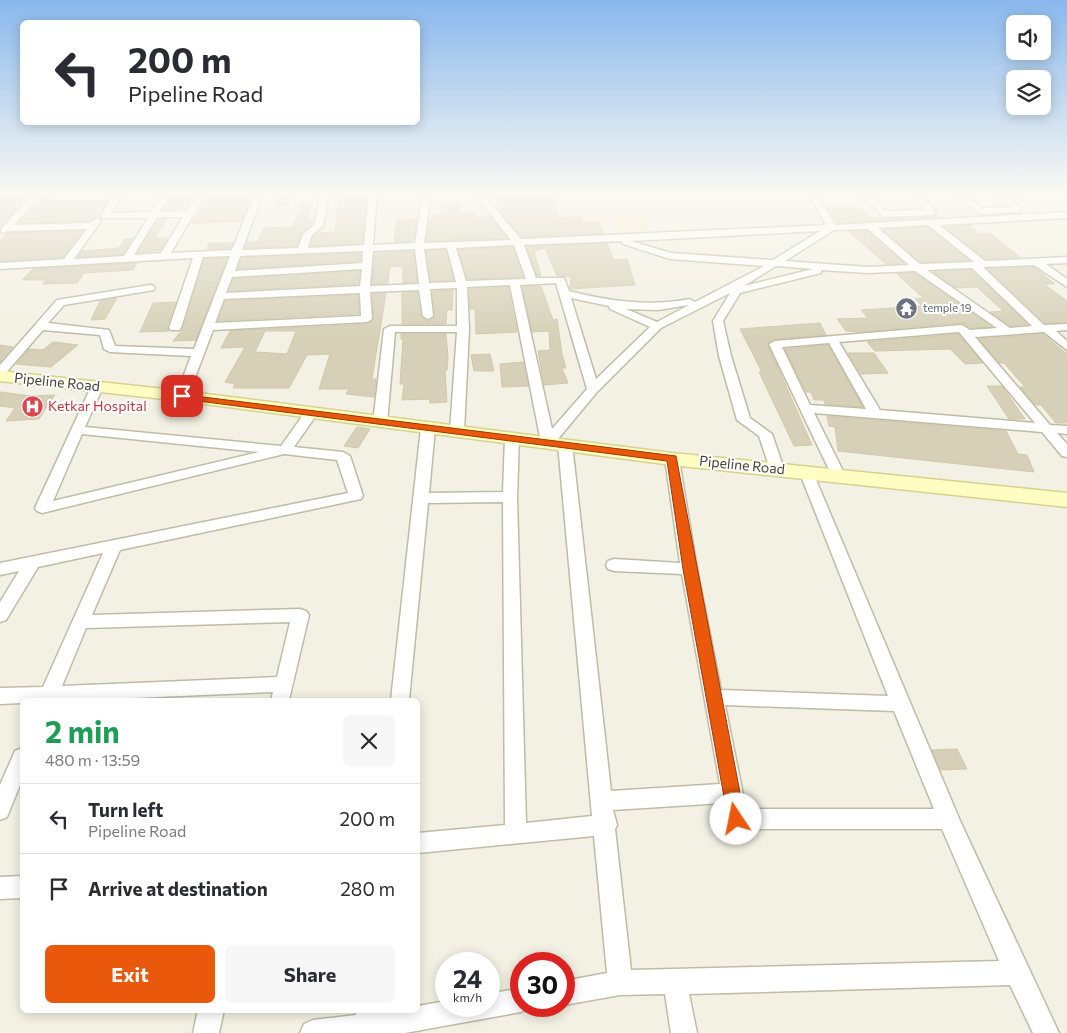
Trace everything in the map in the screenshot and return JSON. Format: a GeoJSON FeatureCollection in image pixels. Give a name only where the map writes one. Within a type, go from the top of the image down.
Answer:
{"type":"FeatureCollection","features":[{"type":"Feature","properties":{"kind":"main road","name":"Pipeline Road"},"geometry":{"type":"LineString","coordinates":[[0,374],[672,459],[806,471],[1067,500]]}},
{"type":"Feature","properties":{"kind":"street"},"geometry":{"type":"LineString","coordinates":[[67,262],[82,241]]}},
{"type":"Feature","properties":{"kind":"street"},"geometry":{"type":"LineString","coordinates":[[127,258],[138,241]]}},
{"type":"Feature","properties":{"kind":"street"},"geometry":{"type":"LineString","coordinates":[[164,256],[173,241]]}},
{"type":"Feature","properties":{"kind":"street"},"geometry":{"type":"LineString","coordinates":[[182,396],[241,241]]}},
{"type":"Feature","properties":{"kind":"street"},"geometry":{"type":"LineString","coordinates":[[302,250],[305,241]]}},
{"type":"Feature","properties":{"kind":"street"},"geometry":{"type":"LineString","coordinates":[[209,326],[367,319],[365,289],[369,241]]}},
{"type":"Feature","properties":{"kind":"street"},"geometry":{"type":"LineString","coordinates":[[420,241],[422,286],[428,316]]}},
{"type":"Feature","properties":{"kind":"street"},"geometry":{"type":"LineString","coordinates":[[0,266],[199,254],[537,241]]}},
{"type":"Feature","properties":{"kind":"street"},"geometry":{"type":"LineString","coordinates":[[625,241],[670,256],[868,270],[1067,260]]}},
{"type":"Feature","properties":{"kind":"street"},"geometry":{"type":"LineString","coordinates":[[556,443],[593,388],[656,326],[748,279],[810,241]]}},
{"type":"Feature","properties":{"kind":"street"},"geometry":{"type":"LineString","coordinates":[[887,241],[918,268],[1008,331]]}},
{"type":"Feature","properties":{"kind":"street"},"geometry":{"type":"LineString","coordinates":[[952,241],[1044,329],[1067,347]]}},
{"type":"Feature","properties":{"kind":"street"},"geometry":{"type":"LineString","coordinates":[[518,242],[532,282]]}},
{"type":"Feature","properties":{"kind":"street"},"geometry":{"type":"LineString","coordinates":[[451,245],[462,285],[463,329],[457,431]]}},
{"type":"Feature","properties":{"kind":"street"},"geometry":{"type":"LineString","coordinates":[[175,328],[199,254]]}},
{"type":"Feature","properties":{"kind":"street"},"geometry":{"type":"LineString","coordinates":[[1037,262],[1067,284]]}},
{"type":"Feature","properties":{"kind":"street"},"geometry":{"type":"LineString","coordinates":[[229,274],[367,266]]}},
{"type":"Feature","properties":{"kind":"street"},"geometry":{"type":"LineString","coordinates":[[605,304],[668,307],[831,268]]}},
{"type":"Feature","properties":{"kind":"street"},"geometry":{"type":"LineString","coordinates":[[221,296],[560,280],[593,388]]}},
{"type":"Feature","properties":{"kind":"street"},"geometry":{"type":"LineString","coordinates":[[514,282],[556,443],[604,801],[620,983]]}},
{"type":"Feature","properties":{"kind":"street"},"geometry":{"type":"LineString","coordinates":[[0,374],[61,302],[150,288]]}},
{"type":"Feature","properties":{"kind":"street"},"geometry":{"type":"LineString","coordinates":[[736,291],[718,321],[725,356],[744,420],[765,434],[777,469]]}},
{"type":"Feature","properties":{"kind":"street"},"geometry":{"type":"LineString","coordinates":[[564,293],[605,304],[656,326]]}},
{"type":"Feature","properties":{"kind":"street"},"geometry":{"type":"LineString","coordinates":[[40,326],[105,332],[110,349],[199,353]]}},
{"type":"Feature","properties":{"kind":"street"},"geometry":{"type":"LineString","coordinates":[[966,334],[1067,327]]}},
{"type":"Feature","properties":{"kind":"street"},"geometry":{"type":"LineString","coordinates":[[838,475],[775,344],[962,328],[1067,453]]}},
{"type":"Feature","properties":{"kind":"street"},"geometry":{"type":"LineString","coordinates":[[380,423],[390,329],[463,329]]}},
{"type":"Feature","properties":{"kind":"street"},"geometry":{"type":"LineString","coordinates":[[832,339],[876,415]]}},
{"type":"Feature","properties":{"kind":"street"},"geometry":{"type":"LineString","coordinates":[[96,387],[42,508],[284,450],[311,414]]}},
{"type":"Feature","properties":{"kind":"street"},"geometry":{"type":"LineString","coordinates":[[806,408],[1047,430],[1067,430]]}},
{"type":"Feature","properties":{"kind":"street"},"geometry":{"type":"LineString","coordinates":[[400,698],[428,428]]}},
{"type":"Feature","properties":{"kind":"street"},"geometry":{"type":"LineString","coordinates":[[0,569],[356,496],[343,456],[77,430]]}},
{"type":"Feature","properties":{"kind":"street"},"geometry":{"type":"LineString","coordinates":[[512,438],[510,497],[516,833]]}},
{"type":"Feature","properties":{"kind":"street"},"geometry":{"type":"LineString","coordinates":[[672,459],[690,569],[736,819],[949,819]]}},
{"type":"Feature","properties":{"kind":"street"},"geometry":{"type":"LineString","coordinates":[[806,471],[949,819],[1016,974],[1046,1033]]}},
{"type":"Feature","properties":{"kind":"street"},"geometry":{"type":"LineString","coordinates":[[420,498],[510,497]]}},
{"type":"Feature","properties":{"kind":"street"},"geometry":{"type":"LineString","coordinates":[[47,697],[114,546]]}},
{"type":"Feature","properties":{"kind":"street"},"geometry":{"type":"LineString","coordinates":[[0,616],[32,562]]}},
{"type":"Feature","properties":{"kind":"street"},"geometry":{"type":"LineString","coordinates":[[614,565],[690,569]]}},
{"type":"Feature","properties":{"kind":"street"},"geometry":{"type":"LineString","coordinates":[[0,696],[47,697],[282,692],[300,615],[81,622]]}},
{"type":"Feature","properties":{"kind":"street"},"geometry":{"type":"LineString","coordinates":[[713,697],[902,704]]}},
{"type":"Feature","properties":{"kind":"street"},"geometry":{"type":"LineString","coordinates":[[0,810],[6,781],[20,760]]}},
{"type":"Feature","properties":{"kind":"street"},"geometry":{"type":"LineString","coordinates":[[604,801],[732,793]]}},
{"type":"Feature","properties":{"kind":"street"},"geometry":{"type":"LineString","coordinates":[[420,843],[606,825]]}},
{"type":"Feature","properties":{"kind":"street"},"geometry":{"type":"LineString","coordinates":[[0,888],[20,886]]}},
{"type":"Feature","properties":{"kind":"street"},"geometry":{"type":"LineString","coordinates":[[575,991],[620,983],[1016,974]]}},
{"type":"Feature","properties":{"kind":"street"},"geometry":{"type":"LineString","coordinates":[[676,982],[684,1033]]}},
{"type":"Feature","properties":{"kind":"street"},"geometry":{"type":"LineString","coordinates":[[420,1013],[435,1011]]}},
{"type":"Feature","properties":{"kind":"street"},"geometry":{"type":"LineString","coordinates":[[206,1033],[210,1013]]}},
{"type":"Feature","properties":{"kind":"street"},"geometry":{"type":"LineString","coordinates":[[313,1033],[368,1018],[418,1013]]}},
{"type":"Feature","properties":{"kind":"building"},"geometry":{"type":"Polygon","coordinates":[[[0,241],[75,241],[63,257],[0,261],[0,241]]]}},
{"type":"Feature","properties":{"kind":"building"},"geometry":{"type":"Polygon","coordinates":[[[124,241],[132,241],[123,254],[78,257],[82,251],[119,248],[124,241]]]}},
{"type":"Feature","properties":{"kind":"building"},"geometry":{"type":"Polygon","coordinates":[[[144,241],[166,241],[161,250],[137,253],[144,241]]]}},
{"type":"Feature","properties":{"kind":"building"},"geometry":{"type":"Polygon","coordinates":[[[298,241],[297,246],[245,248],[247,242],[298,241]]]}},
{"type":"Feature","properties":{"kind":"building"},"geometry":{"type":"Polygon","coordinates":[[[312,241],[362,241],[362,243],[311,246],[312,241]]]}},
{"type":"Feature","properties":{"kind":"building"},"geometry":{"type":"Polygon","coordinates":[[[860,241],[879,241],[904,263],[886,264],[860,241]]]}},
{"type":"Feature","properties":{"kind":"building"},"geometry":{"type":"Polygon","coordinates":[[[896,241],[945,241],[969,260],[921,262],[896,241]]]}},
{"type":"Feature","properties":{"kind":"building"},"geometry":{"type":"Polygon","coordinates":[[[963,241],[1000,241],[1020,257],[986,259],[963,241]]]}},
{"type":"Feature","properties":{"kind":"building"},"geometry":{"type":"Polygon","coordinates":[[[209,243],[233,243],[231,248],[207,249],[209,243]]]}},
{"type":"Feature","properties":{"kind":"building"},"geometry":{"type":"Polygon","coordinates":[[[607,243],[614,260],[627,259],[635,285],[570,289],[571,277],[557,276],[545,248],[534,251],[541,276],[537,276],[527,247],[607,243]]]}},
{"type":"Feature","properties":{"kind":"building"},"geometry":{"type":"Polygon","coordinates":[[[513,247],[523,277],[467,279],[458,250],[513,247]]]}},
{"type":"Feature","properties":{"kind":"building"},"geometry":{"type":"Polygon","coordinates":[[[446,250],[454,280],[431,281],[426,251],[446,250]]]}},
{"type":"Feature","properties":{"kind":"building"},"geometry":{"type":"Polygon","coordinates":[[[413,251],[417,282],[403,283],[403,267],[390,266],[388,283],[372,284],[375,253],[413,251]]]}},
{"type":"Feature","properties":{"kind":"building"},"geometry":{"type":"Polygon","coordinates":[[[361,253],[360,261],[238,269],[241,258],[361,253]]]}},
{"type":"Feature","properties":{"kind":"building"},"geometry":{"type":"Polygon","coordinates":[[[227,258],[196,340],[173,341],[183,329],[204,259],[227,258]]]}},
{"type":"Feature","properties":{"kind":"building"},"geometry":{"type":"Polygon","coordinates":[[[137,263],[133,270],[84,273],[77,283],[43,284],[45,280],[22,280],[33,269],[137,263]]]}},
{"type":"Feature","properties":{"kind":"building"},"geometry":{"type":"Polygon","coordinates":[[[1034,267],[1055,284],[1044,284],[1067,301],[1067,322],[1045,323],[988,269],[1034,267]]]}},
{"type":"Feature","properties":{"kind":"building"},"geometry":{"type":"Polygon","coordinates":[[[971,270],[1028,324],[1011,326],[990,312],[1003,311],[977,287],[956,288],[933,272],[971,270]]]}},
{"type":"Feature","properties":{"kind":"building"},"geometry":{"type":"Polygon","coordinates":[[[360,271],[358,284],[229,291],[233,279],[360,271]]]}},
{"type":"Feature","properties":{"kind":"building"},"geometry":{"type":"Polygon","coordinates":[[[914,273],[957,302],[967,312],[971,312],[992,327],[970,328],[962,323],[859,332],[846,331],[837,319],[868,318],[861,310],[922,306],[915,299],[923,298],[897,274],[914,273]]]}},
{"type":"Feature","properties":{"kind":"building"},"geometry":{"type":"Polygon","coordinates":[[[541,286],[553,320],[557,319],[566,368],[562,368],[568,383],[544,385],[538,351],[550,350],[549,331],[532,332],[522,287],[541,286]]]}},
{"type":"Feature","properties":{"kind":"building"},"geometry":{"type":"Polygon","coordinates":[[[508,287],[517,332],[476,334],[475,309],[470,309],[469,289],[508,287]]]}},
{"type":"Feature","properties":{"kind":"building"},"geometry":{"type":"Polygon","coordinates":[[[453,290],[452,310],[447,310],[446,324],[402,324],[402,293],[417,292],[421,316],[429,321],[435,316],[432,291],[453,290]]]}},
{"type":"Feature","properties":{"kind":"building"},"geometry":{"type":"Polygon","coordinates":[[[386,293],[372,379],[376,379],[374,397],[346,394],[349,389],[319,389],[330,354],[307,355],[289,388],[233,388],[235,384],[225,382],[245,347],[221,348],[230,331],[367,324],[374,319],[372,294],[386,293]],[[265,331],[255,352],[287,354],[296,331],[265,331]]]}},
{"type":"Feature","properties":{"kind":"building"},"geometry":{"type":"Polygon","coordinates":[[[358,295],[359,314],[218,321],[225,301],[358,295]]]}},
{"type":"Feature","properties":{"kind":"building"},"geometry":{"type":"Polygon","coordinates":[[[117,298],[105,319],[91,320],[100,301],[117,298]]]}},
{"type":"Feature","properties":{"kind":"building"},"geometry":{"type":"Polygon","coordinates":[[[176,302],[167,327],[169,331],[140,332],[153,303],[176,302]]]}},
{"type":"Feature","properties":{"kind":"building"},"geometry":{"type":"Polygon","coordinates":[[[820,323],[826,335],[775,339],[767,343],[812,445],[794,446],[759,372],[762,372],[740,329],[820,323]]]}},
{"type":"Feature","properties":{"kind":"building"},"geometry":{"type":"Polygon","coordinates":[[[401,334],[446,334],[448,357],[447,370],[445,370],[447,402],[430,403],[429,399],[402,400],[404,384],[400,384],[403,339],[401,339],[401,334]]]}},
{"type":"Feature","properties":{"kind":"building"},"geometry":{"type":"Polygon","coordinates":[[[958,334],[983,363],[965,364],[950,349],[875,351],[867,342],[958,334]]]}},
{"type":"Feature","properties":{"kind":"building"},"geometry":{"type":"Polygon","coordinates":[[[1043,334],[1067,354],[1067,423],[1056,423],[1041,405],[1035,405],[1020,387],[1025,387],[1004,363],[999,363],[979,339],[1043,334]]]}},
{"type":"Feature","properties":{"kind":"building"},"geometry":{"type":"Polygon","coordinates":[[[53,342],[78,345],[51,367],[16,364],[29,349],[43,350],[53,342]]]}},
{"type":"Feature","properties":{"kind":"building"},"geometry":{"type":"Polygon","coordinates":[[[0,345],[13,347],[0,362],[0,345]]]}},
{"type":"Feature","properties":{"kind":"building"},"geometry":{"type":"Polygon","coordinates":[[[828,345],[863,407],[825,404],[824,400],[814,400],[811,392],[806,392],[785,349],[828,345]]]}},
{"type":"Feature","properties":{"kind":"building"},"geometry":{"type":"Polygon","coordinates":[[[848,353],[874,353],[888,373],[861,374],[848,353]]]}},
{"type":"Feature","properties":{"kind":"building"},"geometry":{"type":"Polygon","coordinates":[[[490,354],[494,371],[474,371],[471,355],[490,354]]]}},
{"type":"Feature","properties":{"kind":"building"},"geometry":{"type":"Polygon","coordinates":[[[523,362],[528,386],[502,387],[500,364],[523,362]]]}},
{"type":"Feature","properties":{"kind":"building"},"geometry":{"type":"Polygon","coordinates":[[[987,386],[1002,386],[1025,419],[1009,419],[987,386]]]}},
{"type":"Feature","properties":{"kind":"building"},"geometry":{"type":"Polygon","coordinates":[[[0,392],[32,396],[55,395],[39,419],[6,421],[15,408],[0,406],[0,392]]]}},
{"type":"Feature","properties":{"kind":"building"},"geometry":{"type":"Polygon","coordinates":[[[827,416],[1006,431],[1018,454],[1027,455],[1034,472],[838,451],[835,427],[829,426],[827,416]]]}},
{"type":"Feature","properties":{"kind":"building"},"geometry":{"type":"Polygon","coordinates":[[[357,427],[370,429],[358,448],[344,446],[357,427]]]}},
{"type":"Feature","properties":{"kind":"building"},"geometry":{"type":"Polygon","coordinates":[[[957,749],[967,769],[940,770],[932,750],[957,749]]]}},
{"type":"Feature","properties":{"kind":"place","name":"temple 19"},"geometry":{"type":"Point","coordinates":[907,308]}},
{"type":"Feature","properties":{"kind":"place","name":"Ketkar Hospital"},"geometry":{"type":"Point","coordinates":[32,406]}},
{"type":"Feature","properties":{"kind":"route"},"geometry":{"type":"LineString","coordinates":[[182,396],[672,459],[690,569],[736,819]]}}]}
